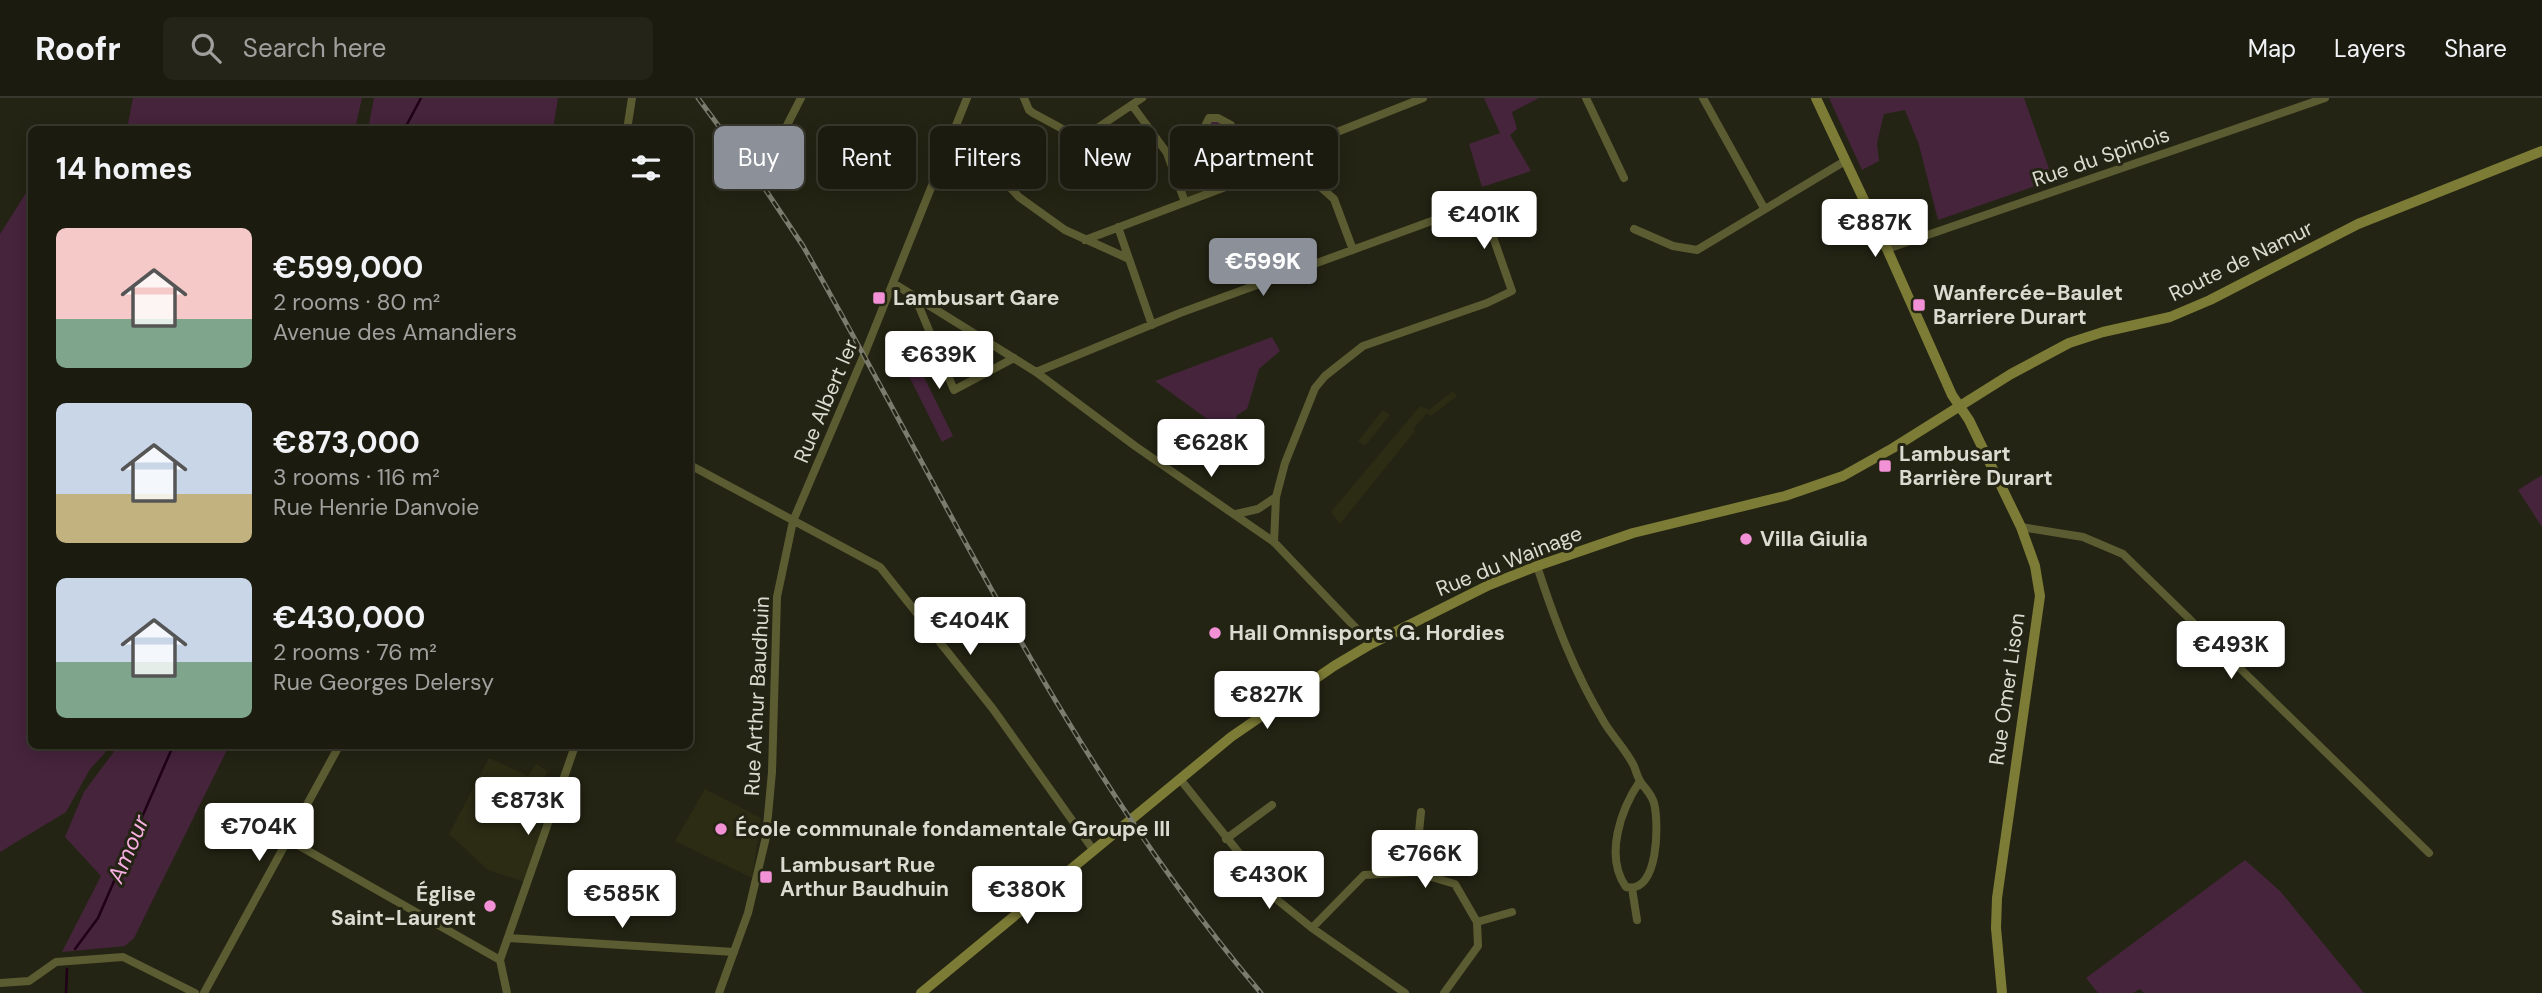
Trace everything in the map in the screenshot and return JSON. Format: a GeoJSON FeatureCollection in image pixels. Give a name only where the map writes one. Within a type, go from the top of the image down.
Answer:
{"type":"FeatureCollection","features":[{"type":"Feature","properties":{"kind":"main road","name":"Rue Omer Lison"},"geometry":{"type":"LineString","coordinates":[[1816,98],[1959,406],[1969,420],[2021,527],[2035,566],[2040,596],[1997,898],[1996,928],[2002,993]]}},
{"type":"Feature","properties":{"kind":"main road","name":"Route de Namur"},"geometry":{"type":"LineString","coordinates":[[1959,406],[2069,343],[2103,332],[2170,317],[2210,300],[2358,224],[2542,151]]}},
{"type":"Feature","properties":{"kind":"main road","name":"Rue du Wainage"},"geometry":{"type":"LineString","coordinates":[[921,993],[1231,737],[1334,666],[1371,644],[1489,585],[1537,566],[1633,533],[1785,496],[1843,476],[1959,406]]}},
{"type":"Feature","properties":{"kind":"street"},"geometry":{"type":"LineString","coordinates":[[628,126],[632,98]]}},
{"type":"Feature","properties":{"kind":"street"},"geometry":{"type":"LineString","coordinates":[[787,126],[801,98]]}},
{"type":"Feature","properties":{"kind":"street","name":"Rue Albert Ier"},"geometry":{"type":"LineString","coordinates":[[957,126],[967,98]]}},
{"type":"Feature","properties":{"kind":"street"},"geometry":{"type":"LineString","coordinates":[[1024,98],[1033,113],[1081,139],[1142,98]]}},
{"type":"Feature","properties":{"kind":"street"},"geometry":{"type":"LineString","coordinates":[[1338,132],[1423,98]]}},
{"type":"Feature","properties":{"kind":"street"},"geometry":{"type":"LineString","coordinates":[[1586,98],[1624,178]]}},
{"type":"Feature","properties":{"kind":"street"},"geometry":{"type":"LineString","coordinates":[[1703,98],[1764,208]]}},
{"type":"Feature","properties":{"kind":"street","name":"Rue du Spinois"},"geometry":{"type":"LineString","coordinates":[[1887,248],[2325,98]]}},
{"type":"Feature","properties":{"kind":"street"},"geometry":{"type":"LineString","coordinates":[[1132,105],[1167,153],[1170,162]]}},
{"type":"Feature","properties":{"kind":"street"},"geometry":{"type":"LineString","coordinates":[[1205,126],[1209,118],[1219,118],[1231,126]]}},
{"type":"Feature","properties":{"kind":"street"},"geometry":{"type":"LineString","coordinates":[[1634,229],[1673,246],[1697,250],[1845,161]]}},
{"type":"Feature","properties":{"kind":"street","name":"Rue Albert Ier"},"geometry":{"type":"LineString","coordinates":[[793,521],[931,189]]}},
{"type":"Feature","properties":{"kind":"street"},"geometry":{"type":"LineString","coordinates":[[1012,189],[1065,230],[1127,258]]}},
{"type":"Feature","properties":{"kind":"street"},"geometry":{"type":"LineString","coordinates":[[1180,189],[1185,202]]}},
{"type":"Feature","properties":{"kind":"street"},"geometry":{"type":"LineString","coordinates":[[1085,240],[1220,189]]}},
{"type":"Feature","properties":{"kind":"street"},"geometry":{"type":"LineString","coordinates":[[1323,189],[1334,199],[1353,250]]}},
{"type":"Feature","properties":{"kind":"street"},"geometry":{"type":"LineString","coordinates":[[1036,372],[1152,325],[1481,203],[1512,291],[1487,303],[1363,346],[1325,376],[1315,388],[1285,463],[1276,497],[1274,542]]}},
{"type":"Feature","properties":{"kind":"street"},"geometry":{"type":"LineString","coordinates":[[1118,227],[1152,325]]}},
{"type":"Feature","properties":{"kind":"street"},"geometry":{"type":"LineString","coordinates":[[893,282],[1036,372],[1135,446],[1274,542],[1371,644]]}},
{"type":"Feature","properties":{"kind":"street"},"geometry":{"type":"LineString","coordinates":[[914,296],[954,390],[1014,358]]}},
{"type":"Feature","properties":{"kind":"street"},"geometry":{"type":"LineString","coordinates":[[693,467],[880,566],[993,709],[1094,851]]}},
{"type":"Feature","properties":{"kind":"street"},"geometry":{"type":"LineString","coordinates":[[1236,514],[1258,509],[1276,497]]}},
{"type":"Feature","properties":{"kind":"street","name":"Rue Arthur Baudhuin"},"geometry":{"type":"LineString","coordinates":[[719,993],[759,875],[766,837],[772,772],[777,597],[793,521]]}},
{"type":"Feature","properties":{"kind":"street"},"geometry":{"type":"LineString","coordinates":[[2021,527],[2083,537],[2123,555],[2430,853]]}},
{"type":"Feature","properties":{"kind":"street"},"geometry":{"type":"LineString","coordinates":[[1537,566],[1576,673],[1605,724],[1634,766],[1640,781],[1650,793],[1654,805],[1657,840],[1647,876],[1639,887],[1632,888],[1626,887],[1622,879],[1617,856],[1617,836],[1628,800],[1640,781]]}},
{"type":"Feature","properties":{"kind":"street"},"geometry":{"type":"LineString","coordinates":[[204,993],[337,749]]}},
{"type":"Feature","properties":{"kind":"street"},"geometry":{"type":"LineString","coordinates":[[507,993],[500,960],[574,749]]}},
{"type":"Feature","properties":{"kind":"street"},"geometry":{"type":"LineString","coordinates":[[1180,779],[1275,898],[1312,928],[1405,993]]}},
{"type":"Feature","properties":{"kind":"street"},"geometry":{"type":"LineString","coordinates":[[1226,839],[1272,805]]}},
{"type":"Feature","properties":{"kind":"street"},"geometry":{"type":"LineString","coordinates":[[1415,872],[1421,812]]}},
{"type":"Feature","properties":{"kind":"street"},"geometry":{"type":"LineString","coordinates":[[289,840],[500,960]]}},
{"type":"Feature","properties":{"kind":"street"},"geometry":{"type":"LineString","coordinates":[[1312,928],[1364,875],[1415,872],[1455,884],[1477,922],[1478,946],[1444,993]]}},
{"type":"Feature","properties":{"kind":"street"},"geometry":{"type":"LineString","coordinates":[[1632,888],[1637,920]]}},
{"type":"Feature","properties":{"kind":"street"},"geometry":{"type":"LineString","coordinates":[[1477,922],[1512,912]]}},
{"type":"Feature","properties":{"kind":"street"},"geometry":{"type":"LineString","coordinates":[[508,938],[734,952]]}},
{"type":"Feature","properties":{"kind":"street"},"geometry":{"type":"LineString","coordinates":[[0,983],[29,981],[56,962],[123,957],[195,993]]}},
{"type":"Feature","properties":{"kind":"shaded area"},"geometry":{"type":"Polygon","coordinates":[[[133,98],[362,98],[356,126],[128,126],[133,98]]]}},
{"type":"Feature","properties":{"kind":"shaded area"},"geometry":{"type":"Polygon","coordinates":[[[374,98],[558,98],[553,126],[369,126],[374,98]]]}},
{"type":"Feature","properties":{"kind":"shaded area"},"geometry":{"type":"Polygon","coordinates":[[[1484,98],[1539,98],[1512,112],[1517,129],[1510,135],[1531,171],[1482,187],[1469,144],[1500,133],[1484,98]]]}},
{"type":"Feature","properties":{"kind":"shaded area"},"geometry":{"type":"Polygon","coordinates":[[[1829,98],[2024,98],[2053,180],[1938,220],[1919,145],[1905,110],[1884,114],[1877,143],[1879,161],[1862,170],[1829,98]]]}},
{"type":"Feature","properties":{"kind":"shaded area"},"geometry":{"type":"Polygon","coordinates":[[[1210,122],[1217,122],[1225,126],[1208,126],[1210,122]]]}},
{"type":"Feature","properties":{"kind":"shaded area"},"geometry":{"type":"Polygon","coordinates":[[[1184,189],[1210,189],[1189,197],[1184,189]]]}},
{"type":"Feature","properties":{"kind":"shaded area"},"geometry":{"type":"Polygon","coordinates":[[[28,190],[28,749],[106,749],[90,769],[66,812],[0,852],[0,234],[28,190]]]}},
{"type":"Feature","properties":{"kind":"shaded area"},"geometry":{"type":"Polygon","coordinates":[[[909,330],[923,375],[953,436],[942,442],[911,380],[884,344],[909,330]]]}},
{"type":"Feature","properties":{"kind":"shaded area"},"geometry":{"type":"Polygon","coordinates":[[[1272,337],[1280,351],[1259,369],[1247,409],[1236,416],[1239,423],[1216,432],[1210,421],[1155,381],[1272,337]]]}},
{"type":"Feature","properties":{"kind":"shaded area"},"geometry":{"type":"Polygon","coordinates":[[[1453,391],[1457,396],[1431,416],[1427,413],[1340,524],[1331,512],[1420,406],[1429,410],[1453,391]]]}},
{"type":"Feature","properties":{"kind":"shaded area"},"geometry":{"type":"Polygon","coordinates":[[[1383,410],[1390,415],[1365,446],[1358,441],[1383,410]]]}},
{"type":"Feature","properties":{"kind":"shaded area"},"geometry":{"type":"Polygon","coordinates":[[[2542,475],[2542,527],[2518,490],[2542,475]]]}},
{"type":"Feature","properties":{"kind":"shaded area"},"geometry":{"type":"Polygon","coordinates":[[[114,749],[228,749],[134,938],[125,946],[62,952],[101,876],[65,837],[84,792],[114,749]]]}},
{"type":"Feature","properties":{"kind":"shaded area"},"geometry":{"type":"Polygon","coordinates":[[[489,758],[528,776],[536,764],[547,771],[545,778],[555,783],[525,882],[488,870],[449,834],[489,758]]]}},
{"type":"Feature","properties":{"kind":"shaded area","name":"École communale fondamentale Groupe III"},"geometry":{"type":"Polygon","coordinates":[[[705,789],[761,818],[752,878],[675,841],[705,789]]]}},
{"type":"Feature","properties":{"kind":"shaded area"},"geometry":{"type":"Polygon","coordinates":[[[2245,860],[2280,891],[2364,993],[2144,993],[2140,989],[2133,993],[2098,993],[2086,978],[2245,860]]]}},
{"type":"Feature","properties":{"kind":"waterway","name":"Amour"},"geometry":{"type":"LineString","coordinates":[[406,126],[421,98]]}},
{"type":"Feature","properties":{"kind":"waterway","name":"Amour"},"geometry":{"type":"LineString","coordinates":[[75,949],[98,918],[172,749]]}},
{"type":"Feature","properties":{"kind":"waterway","name":"Amour"},"geometry":{"type":"LineString","coordinates":[[66,993],[67,969]]}},
{"type":"Feature","properties":{"kind":"railway"},"geometry":{"type":"LineString","coordinates":[[698,98],[803,246],[961,535],[1070,725],[1129,818],[1192,907],[1261,993]]}},
{"type":"Feature","properties":{"kind":"place","name":"Lambusart Gare"},"geometry":{"type":"Point","coordinates":[879,298]}},
{"type":"Feature","properties":{"kind":"place","name":"Wanfercée-Baulet Barriere Durart"},"geometry":{"type":"Point","coordinates":[1919,305]}},
{"type":"Feature","properties":{"kind":"place","name":"Lambusart Barrière Durart"},"geometry":{"type":"Point","coordinates":[1885,466]}},
{"type":"Feature","properties":{"kind":"place","name":"Villa Giulia"},"geometry":{"type":"Point","coordinates":[1746,539]}},
{"type":"Feature","properties":{"kind":"place","name":"Hall Omnisports G. Hordies"},"geometry":{"type":"Point","coordinates":[1215,633]}},
{"type":"Feature","properties":{"kind":"place","name":"École communale fondamentale Groupe III"},"geometry":{"type":"Point","coordinates":[721,829]}},
{"type":"Feature","properties":{"kind":"place","name":"Lambusart Rue Arthur Baudhuin"},"geometry":{"type":"Point","coordinates":[766,877]}},
{"type":"Feature","properties":{"kind":"place","name":"Église Saint-Laurent"},"geometry":{"type":"Point","coordinates":[490,906]}}]}
